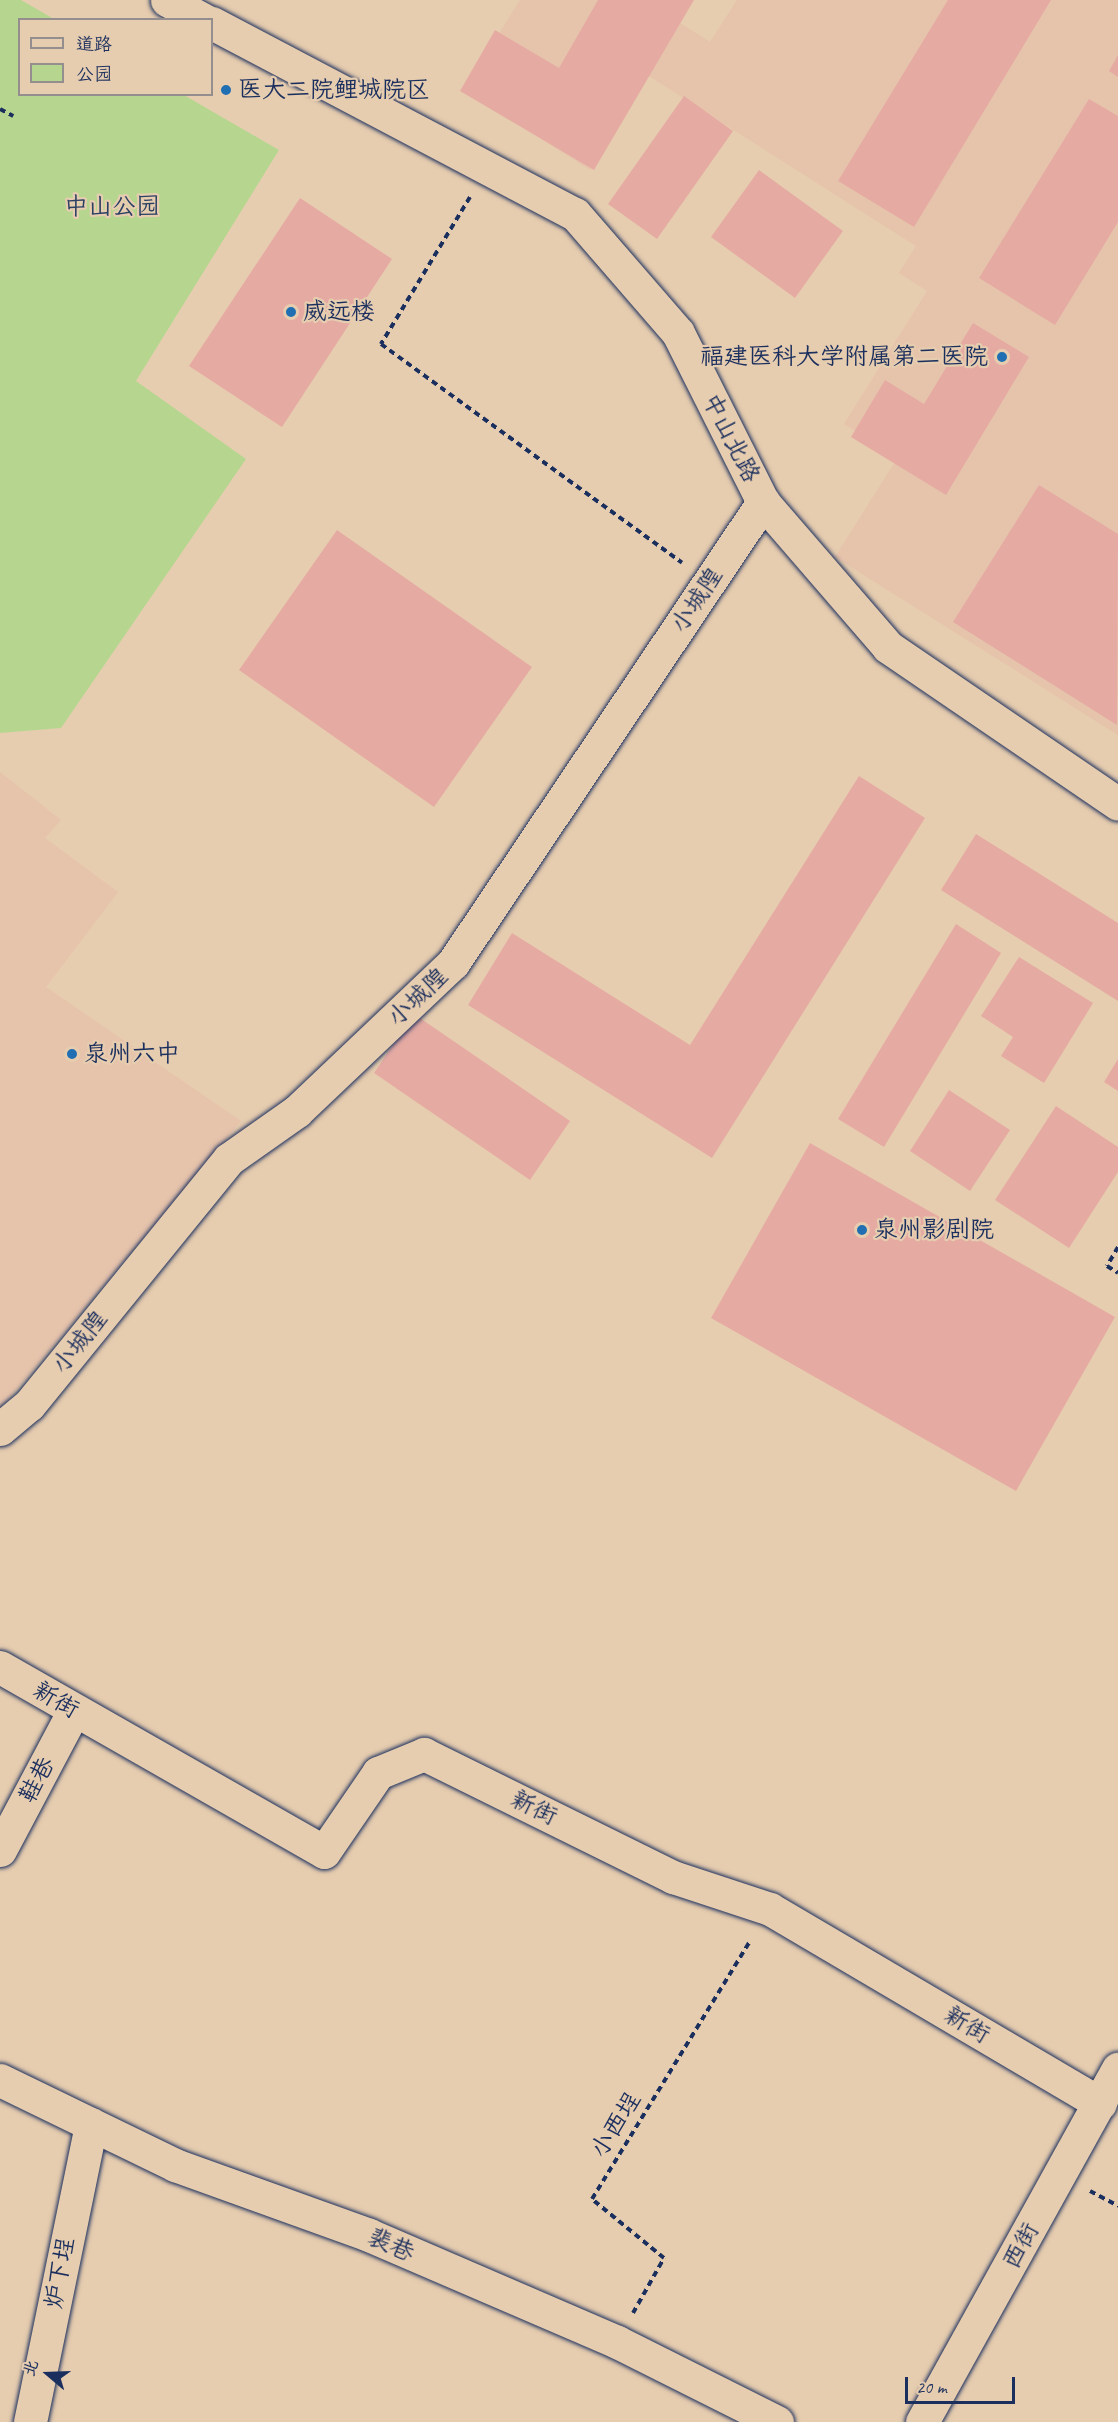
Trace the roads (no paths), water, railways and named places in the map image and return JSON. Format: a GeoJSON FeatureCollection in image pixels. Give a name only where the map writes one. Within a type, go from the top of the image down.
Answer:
{"type":"FeatureCollection","features":[{"type":"Feature","properties":{"kind":"street"},"geometry":{"type":"LineString","coordinates":[[167,0],[200,18]]}},
{"type":"Feature","properties":{"kind":"street","name":"中山北路"},"geometry":{"type":"LineString","coordinates":[[213,24],[575,214],[678,333],[763,502],[888,647],[1118,804]]}},
{"type":"Feature","properties":{"kind":"street","name":"小城隍"},"geometry":{"type":"LineString","coordinates":[[0,1430],[29,1405],[229,1159],[297,1111],[453,963],[763,502]]}},
{"type":"Feature","properties":{"kind":"street","name":"新街"},"geometry":{"type":"LineString","coordinates":[[0,1667],[324,1852],[378,1773],[424,1754],[673,1877],[770,1909],[1100,2103]]}},
{"type":"Feature","properties":{"kind":"street","name":"鞋巷"},"geometry":{"type":"LineString","coordinates":[[0,1850],[74,1710]]}},
{"type":"Feature","properties":{"kind":"street","name":"西街"},"geometry":{"type":"LineString","coordinates":[[922,2422],[1118,2069]]}},
{"type":"Feature","properties":{"kind":"street","name":"裴巷"},"geometry":{"type":"LineString","coordinates":[[0,2080],[175,2165],[369,2235],[617,2342],[777,2422]]}},
{"type":"Feature","properties":{"kind":"street","name":"炉下埕"},"geometry":{"type":"LineString","coordinates":[[30,2422],[91,2124]]}},
{"type":"Feature","properties":{"kind":"place","name":"医大二院鲤城院区"},"geometry":{"type":"Point","coordinates":[226,90]}},
{"type":"Feature","properties":{"kind":"place","name":"威远楼"},"geometry":{"type":"Point","coordinates":[291,312]}},
{"type":"Feature","properties":{"kind":"place","name":"福建医科大学附属第二医院"},"geometry":{"type":"Point","coordinates":[1002,357]}},
{"type":"Feature","properties":{"kind":"place","name":"泉州六中"},"geometry":{"type":"Point","coordinates":[72,1054]}},
{"type":"Feature","properties":{"kind":"place","name":"泉州影剧院"},"geometry":{"type":"Point","coordinates":[862,1230]}},
{"type":"Feature","properties":{"kind":"park label","name":"中山公园"},"geometry":{"type":"Point","coordinates":[112,207]}}]}
